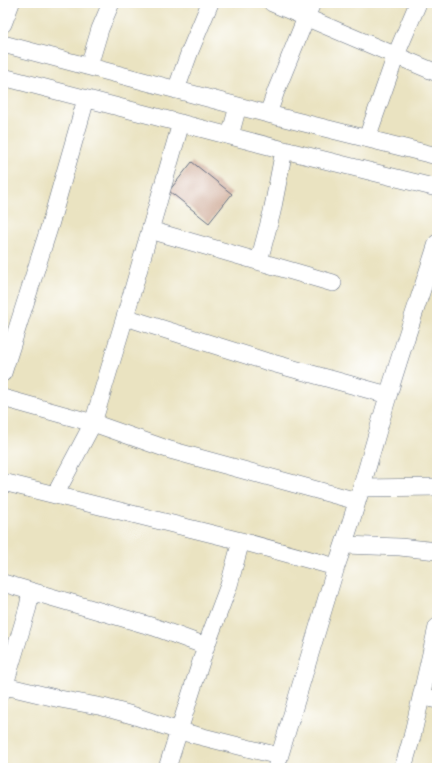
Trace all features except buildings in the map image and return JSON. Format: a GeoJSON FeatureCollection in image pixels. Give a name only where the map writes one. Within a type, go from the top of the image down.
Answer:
{"type":"FeatureCollection","features":[{"type":"Feature","properties":{"kind":"street"},"geometry":{"type":"LineString","coordinates":[[3,24],[11,3]]}},
{"type":"Feature","properties":{"kind":"street"},"geometry":{"type":"LineString","coordinates":[[89,66],[100,29],[111,3]]}},
{"type":"Feature","properties":{"kind":"street"},"geometry":{"type":"LineString","coordinates":[[176,90],[210,3]]}},
{"type":"Feature","properties":{"kind":"street"},"geometry":{"type":"LineString","coordinates":[[272,3],[309,10],[396,56],[437,73]]}},
{"type":"Feature","properties":{"kind":"street"},"geometry":{"type":"LineString","coordinates":[[367,138],[396,56],[418,3]]}},
{"type":"Feature","properties":{"kind":"street"},"geometry":{"type":"LineString","coordinates":[[268,114],[309,10]]}},
{"type":"Feature","properties":{"kind":"street"},"geometry":{"type":"LineString","coordinates":[[3,44],[268,114],[437,156]]}},
{"type":"Feature","properties":{"kind":"street"},"geometry":{"type":"LineString","coordinates":[[3,77],[437,188]]}},
{"type":"Feature","properties":{"kind":"street"},"geometry":{"type":"LineString","coordinates":[[3,373],[50,225],[86,99]]}},
{"type":"Feature","properties":{"kind":"street"},"geometry":{"type":"LineString","coordinates":[[230,136],[238,106]]}},
{"type":"Feature","properties":{"kind":"street"},"geometry":{"type":"LineString","coordinates":[[55,495],[93,423],[181,123]]}},
{"type":"Feature","properties":{"kind":"street"},"geometry":{"type":"LineString","coordinates":[[259,261],[272,212],[284,150]]}},
{"type":"Feature","properties":{"kind":"street"},"geometry":{"type":"LineString","coordinates":[[150,230],[333,283]]}},
{"type":"Feature","properties":{"kind":"street"},"geometry":{"type":"LineString","coordinates":[[31,591],[28,607],[4,689],[103,707],[277,762],[344,545],[388,395],[437,243]]}},
{"type":"Feature","properties":{"kind":"street"},"geometry":{"type":"LineString","coordinates":[[125,317],[265,361],[388,395]]}},
{"type":"Feature","properties":{"kind":"street"},"geometry":{"type":"LineString","coordinates":[[3,398],[93,423],[170,450],[359,494],[437,487]]}},
{"type":"Feature","properties":{"kind":"street"},"geometry":{"type":"LineString","coordinates":[[3,482],[241,541],[336,567]]}},
{"type":"Feature","properties":{"kind":"street"},"geometry":{"type":"LineString","coordinates":[[167,768],[206,646],[229,585],[241,541]]}},
{"type":"Feature","properties":{"kind":"street"},"geometry":{"type":"LineString","coordinates":[[344,545],[400,547],[437,551]]}},
{"type":"Feature","properties":{"kind":"street"},"geometry":{"type":"LineString","coordinates":[[3,583],[154,627],[206,646]]}},
{"type":"Feature","properties":{"kind":"street"},"geometry":{"type":"LineString","coordinates":[[402,768],[412,737],[429,698],[437,627]]}}]}
